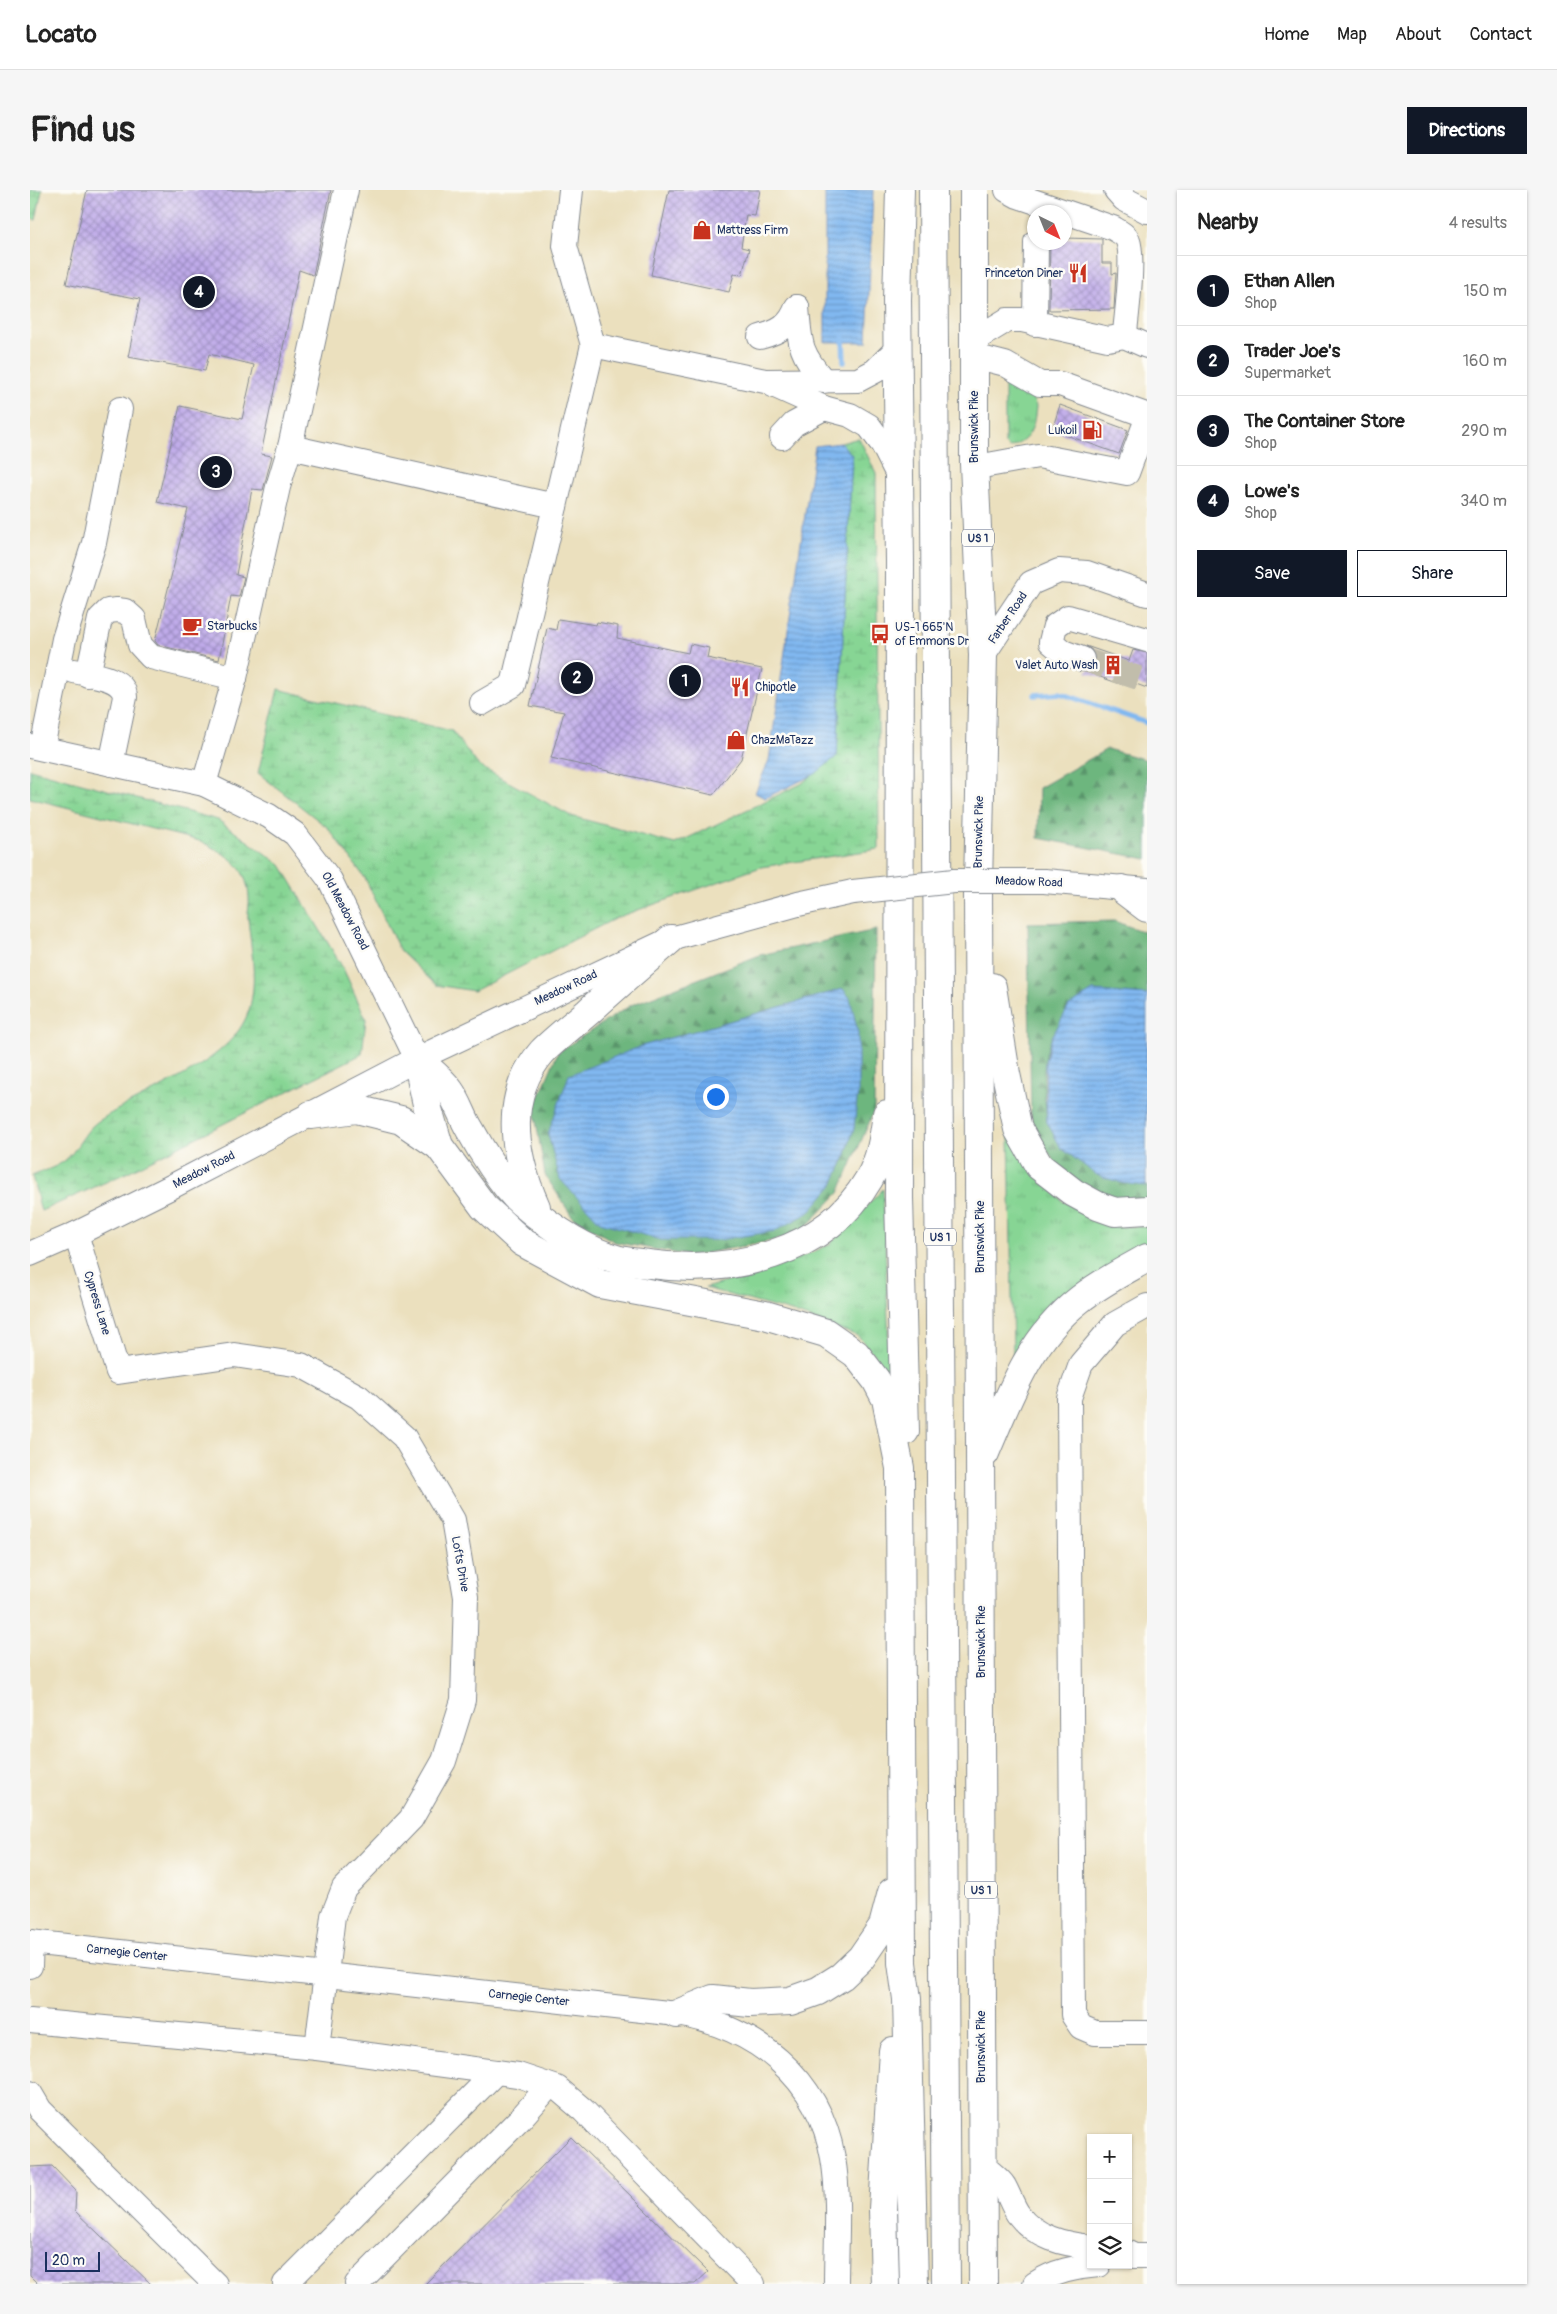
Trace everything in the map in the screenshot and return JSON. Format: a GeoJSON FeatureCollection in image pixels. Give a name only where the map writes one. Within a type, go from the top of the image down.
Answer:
{"type":"FeatureCollection","features":[{"type":"Feature","properties":{"kind":"highway"},"geometry":{"type":"LineString","coordinates":[[900,190],[897,349],[899,477],[900,1198],[906,1454],[900,1468]]}},
{"type":"Feature","properties":{"kind":"highway","name":"US 1"},"geometry":{"type":"LineString","coordinates":[[933,190],[946,2284]]}},
{"type":"Feature","properties":{"kind":"highway","name":"Brunswick Pike"},"geometry":{"type":"LineString","coordinates":[[974,190],[974,464],[983,655],[978,886],[981,2164],[983,2284]]}},
{"type":"Feature","properties":{"kind":"highway"},"geometry":{"type":"LineString","coordinates":[[978,886],[1006,1074],[1018,1129],[1039,1166],[1074,1193],[1098,1206],[1115,1212],[1147,1210]]}},
{"type":"Feature","properties":{"kind":"highway"},"geometry":{"type":"LineString","coordinates":[[1135,889],[1147,908]]}},
{"type":"Feature","properties":{"kind":"highway"},"geometry":{"type":"LineString","coordinates":[[540,1217],[521,1169],[516,1146],[516,1116],[530,1069],[542,1053],[560,1036],[671,939]]}},
{"type":"Feature","properties":{"kind":"highway"},"geometry":{"type":"LineString","coordinates":[[417,1059],[450,1090],[469,1129],[502,1178],[520,1201],[540,1217],[578,1243],[619,1260],[664,1266],[706,1267],[751,1262],[784,1250],[819,1231],[853,1202],[870,1178],[883,1144],[900,1018]]}},
{"type":"Feature","properties":{"kind":"highway"},"geometry":{"type":"LineString","coordinates":[[417,1059],[428,1109],[439,1146]]}},
{"type":"Feature","properties":{"kind":"highway"},"geometry":{"type":"LineString","coordinates":[[311,1115],[356,1109],[401,1120],[439,1146],[484,1207],[522,1242],[600,1284],[765,1315],[826,1333],[856,1354],[876,1380],[886,1398],[900,1468],[900,1859],[902,1963],[907,1999],[914,2284]]}},
{"type":"Feature","properties":{"kind":"highway"},"geometry":{"type":"LineString","coordinates":[[980,1464],[1021,1370],[1037,1344],[1058,1319],[1078,1300],[1101,1284],[1147,1258]]}},
{"type":"Feature","properties":{"kind":"highway"},"geometry":{"type":"LineString","coordinates":[[677,2014],[713,1999],[750,2003],[790,2000],[818,1991],[842,1976],[861,1958],[883,1926],[900,1859]]}},
{"type":"Feature","properties":{"kind":"highway"},"geometry":{"type":"LineString","coordinates":[[885,2284],[883,2209],[896,1995],[902,1963]]}},
{"type":"Feature","properties":{"kind":"street"},"geometry":{"type":"LineString","coordinates":[[204,784],[235,678],[278,487],[290,448],[346,190]]}},
{"type":"Feature","properties":{"kind":"street"},"geometry":{"type":"LineString","coordinates":[[482,703],[513,685],[593,346],[565,246],[571,190]]}},
{"type":"Feature","properties":{"kind":"street"},"geometry":{"type":"LineString","coordinates":[[1007,190],[1034,205]]}},
{"type":"Feature","properties":{"kind":"street"},"geometry":{"type":"LineString","coordinates":[[1116,190],[1124,199],[1147,211]]}},
{"type":"Feature","properties":{"kind":"street"},"geometry":{"type":"LineString","coordinates":[[974,464],[988,465],[1038,456],[1127,474],[1147,419],[1146,415],[1060,384],[1040,384],[974,348],[1007,320],[1022,320],[1108,339],[1125,332],[1138,291],[1137,244],[1114,228],[1072,217]]}},
{"type":"Feature","properties":{"kind":"street"},"geometry":{"type":"LineString","coordinates":[[1035,324],[1036,250]]}},
{"type":"Feature","properties":{"kind":"street"},"geometry":{"type":"LineString","coordinates":[[760,337],[774,333],[792,320],[797,308],[800,345],[812,367],[824,381]]}},
{"type":"Feature","properties":{"kind":"street"},"geometry":{"type":"LineString","coordinates":[[1122,334],[1147,346]]}},
{"type":"Feature","properties":{"kind":"street"},"geometry":{"type":"LineString","coordinates":[[593,346],[765,381],[858,380],[875,371],[897,349]]}},
{"type":"Feature","properties":{"kind":"street"},"geometry":{"type":"LineString","coordinates":[[765,381],[824,408],[850,415],[869,426],[883,445],[899,477]]}},
{"type":"Feature","properties":{"kind":"street"},"geometry":{"type":"LineString","coordinates":[[782,437],[794,424],[824,408]]}},
{"type":"Feature","properties":{"kind":"street"},"geometry":{"type":"LineString","coordinates":[[36,747],[64,639],[94,543],[120,409]]}},
{"type":"Feature","properties":{"kind":"street"},"geometry":{"type":"LineString","coordinates":[[290,448],[555,506]]}},
{"type":"Feature","properties":{"kind":"street","name":"Farber Road"},"geometry":{"type":"LineString","coordinates":[[983,655],[1031,583],[1059,571],[1087,573],[1147,594]]}},
{"type":"Feature","properties":{"kind":"street"},"geometry":{"type":"LineString","coordinates":[[1082,659],[1062,652],[1051,642],[1061,607],[1083,608],[1147,630]]}},
{"type":"Feature","properties":{"kind":"street"},"geometry":{"type":"LineString","coordinates":[[88,675],[100,619],[108,611],[117,610],[125,611],[134,620],[140,645],[151,657],[235,678]]}},
{"type":"Feature","properties":{"kind":"street"},"geometry":{"type":"LineString","coordinates":[[1055,626],[1068,617],[1147,640]]}},
{"type":"Feature","properties":{"kind":"street"},"geometry":{"type":"LineString","coordinates":[[58,668],[117,682],[123,688],[125,693],[111,764]]}},
{"type":"Feature","properties":{"kind":"street","name":"Old Meadow Road"},"geometry":{"type":"LineString","coordinates":[[36,747],[204,784],[269,816],[295,834],[330,880],[417,1059]]}},
{"type":"Feature","properties":{"kind":"street","name":"Meadow Road"},"geometry":{"type":"LineString","coordinates":[[30,1254],[76,1234],[417,1059],[671,939],[798,904],[852,892],[954,881],[1044,881],[1135,889]]}},
{"type":"Feature","properties":{"kind":"street","name":"Cypress Lane"},"geometry":{"type":"LineString","coordinates":[[76,1234],[118,1372]]}},
{"type":"Feature","properties":{"kind":"street"},"geometry":{"type":"LineString","coordinates":[[1147,1306],[1115,1324],[1081,1364],[1070,1398],[1073,2015],[1081,2027],[1095,2034],[1147,2033]]}},
{"type":"Feature","properties":{"kind":"street","name":"Lofts Drive"},"geometry":{"type":"LineString","coordinates":[[118,1372],[234,1355],[301,1365],[359,1397],[404,1437],[452,1520],[466,1597],[463,1700],[444,1761],[411,1820],[344,1888],[333,1916],[317,2048]]}},
{"type":"Feature","properties":{"kind":"street"},"geometry":{"type":"LineString","coordinates":[[30,1942],[30,1966]]}},
{"type":"Feature","properties":{"kind":"street","name":"Carnegie Center"},"geometry":{"type":"LineString","coordinates":[[30,1942],[677,2014],[724,2026],[749,2037],[774,2055],[793,2074],[811,2099],[826,2129],[833,2158],[836,2188],[836,2284]]}},
{"type":"Feature","properties":{"kind":"street"},"geometry":{"type":"LineString","coordinates":[[30,2021],[317,2048],[518,2075],[557,2088],[583,2110],[753,2284]]}},
{"type":"Feature","properties":{"kind":"street"},"geometry":{"type":"LineString","coordinates":[[285,2284],[496,2072]]}},
{"type":"Feature","properties":{"kind":"street"},"geometry":{"type":"LineString","coordinates":[[357,2284],[520,2119],[549,2086]]}},
{"type":"Feature","properties":{"kind":"street"},"geometry":{"type":"LineString","coordinates":[[30,2093],[40,2110],[215,2284]]}},
{"type":"Feature","properties":{"kind":"street"},"geometry":{"type":"LineString","coordinates":[[981,2164],[1003,2184],[1019,2215],[1034,2229],[1049,2239],[1070,2245],[1087,2247]]}},
{"type":"Feature","properties":{"kind":"street"},"geometry":{"type":"LineString","coordinates":[[1035,2284],[1045,2277],[1074,2268],[1087,2266]]}},
{"type":"Feature","properties":{"kind":"green space"},"geometry":{"type":"Polygon","coordinates":[[[30,190],[42,190],[36,220],[30,219],[30,190]]]}},
{"type":"Feature","properties":{"kind":"green space"},"geometry":{"type":"Polygon","coordinates":[[[1007,382],[1031,395],[1036,406],[1034,421],[1027,437],[1009,448],[1005,444],[1005,383],[1007,382]]]}},
{"type":"Feature","properties":{"kind":"green space"},"geometry":{"type":"Polygon","coordinates":[[[859,438],[876,473],[879,849],[761,867],[618,917],[474,991],[436,985],[400,951],[365,878],[328,828],[258,773],[278,689],[452,731],[479,766],[571,816],[675,844],[801,784],[837,756],[852,455],[841,443],[859,438]]]}},
{"type":"Feature","properties":{"kind":"green space"},"geometry":{"type":"Polygon","coordinates":[[[1107,749],[1147,760],[1147,859],[1038,838],[1039,788],[1107,749]]]}},
{"type":"Feature","properties":{"kind":"green space"},"geometry":{"type":"Polygon","coordinates":[[[30,769],[218,820],[281,865],[343,968],[366,1019],[362,1054],[124,1174],[41,1211],[32,1176],[52,1168],[68,1158],[97,1122],[183,1075],[205,1062],[224,1047],[239,1030],[249,1010],[252,999],[253,976],[247,885],[244,876],[234,861],[200,841],[30,798],[30,769]]]}},
{"type":"Feature","properties":{"kind":"green space"},"geometry":{"type":"Polygon","coordinates":[[[1114,921],[1147,933],[1147,995],[1093,991],[1065,1020],[1052,1038],[1045,1058],[1044,1091],[1047,1122],[1147,1186],[1147,1202],[1121,1204],[1063,1177],[1031,1122],[1028,923],[1114,921]]]}},
{"type":"Feature","properties":{"kind":"green space"},"geometry":{"type":"Polygon","coordinates":[[[876,930],[874,1111],[839,1193],[797,1236],[691,1256],[615,1242],[573,1218],[545,1175],[534,1109],[558,1052],[631,1005],[760,955],[876,930]],[[843,989],[642,1046],[832,1186],[844,1160],[854,1128],[843,989]]]}},
{"type":"Feature","properties":{"kind":"green space"},"geometry":{"type":"Polygon","coordinates":[[[1009,1136],[1062,1201],[1115,1227],[1147,1226],[1147,1248],[1070,1296],[1013,1356],[1009,1136]]]}},
{"type":"Feature","properties":{"kind":"green space"},"geometry":{"type":"Polygon","coordinates":[[[883,1189],[890,1374],[858,1336],[792,1312],[705,1288],[776,1268],[829,1245],[883,1189]]]}},
{"type":"Feature","properties":{"kind":"water"},"geometry":{"type":"Polygon","coordinates":[[[825,190],[873,190],[867,342],[825,342],[825,190]]]}},
{"type":"Feature","properties":{"kind":"water"},"geometry":{"type":"Polygon","coordinates":[[[841,443],[852,455],[837,756],[815,774],[765,798],[755,793],[769,760],[815,446],[841,443]]]}},
{"type":"Feature","properties":{"kind":"water"},"geometry":{"type":"Polygon","coordinates":[[[843,989],[850,998],[858,1033],[858,1091],[854,1128],[844,1160],[832,1186],[808,1213],[775,1231],[718,1240],[661,1240],[600,1222],[560,1179],[548,1134],[569,1075],[642,1046],[843,989]]]}},
{"type":"Feature","properties":{"kind":"water"},"geometry":{"type":"Polygon","coordinates":[[[1093,991],[1147,995],[1146,1186],[1122,1183],[1097,1175],[1061,1148],[1047,1122],[1045,1062],[1052,1037],[1069,1006],[1093,991]]]}},
{"type":"Feature","properties":{"kind":"building"},"geometry":{"type":"Polygon","coordinates":[[[87,190],[331,190],[313,275],[299,270],[261,454],[272,456],[263,490],[252,489],[236,575],[244,577],[239,597],[231,596],[219,660],[158,645],[155,641],[188,509],[157,502],[180,406],[242,419],[254,365],[209,354],[205,371],[128,357],[140,299],[66,284],[87,190]]]}},
{"type":"Feature","properties":{"kind":"building","name":"Mattress Firm"},"geometry":{"type":"Polygon","coordinates":[[[669,190],[760,190],[755,216],[746,215],[741,247],[749,249],[742,275],[734,274],[729,292],[651,275],[669,190]]]}},
{"type":"Feature","properties":{"kind":"building","name":"Princeton Diner"},"geometry":{"type":"Polygon","coordinates":[[[1072,238],[1102,239],[1102,263],[1112,263],[1112,274],[1116,273],[1114,309],[1049,310],[1050,250],[1072,250],[1072,238]]]}},
{"type":"Feature","properties":{"kind":"building","name":"Lukoil"},"geometry":{"type":"Polygon","coordinates":[[[1060,405],[1128,430],[1119,454],[1052,430],[1060,405]]]}},
{"type":"Feature","properties":{"kind":"building"},"geometry":{"type":"Polygon","coordinates":[[[558,619],[596,625],[597,622],[618,626],[617,638],[688,653],[690,644],[709,648],[707,658],[762,669],[741,759],[713,795],[551,758],[564,712],[530,706],[547,628],[556,630],[558,619]]]}},
{"type":"Feature","properties":{"kind":"building","name":"Valet Auto Wash"},"geometry":{"type":"Polygon","coordinates":[[[1086,646],[1129,661],[1133,650],[1147,653],[1147,688],[1125,680],[1123,685],[1086,672],[1095,664],[1096,657],[1093,651],[1086,646]]]}},
{"type":"Feature","properties":{"kind":"building"},"geometry":{"type":"Polygon","coordinates":[[[571,2137],[708,2272],[695,2284],[425,2284],[571,2137]]]}},
{"type":"Feature","properties":{"kind":"building"},"geometry":{"type":"Polygon","coordinates":[[[52,2166],[76,2191],[75,2211],[151,2284],[38,2284],[30,2276],[30,2167],[52,2166]]]}},
{"type":"Feature","properties":{"kind":"waterway"},"geometry":{"type":"LineString","coordinates":[[843,338],[844,362]]}},
{"type":"Feature","properties":{"kind":"waterway"},"geometry":{"type":"LineString","coordinates":[[1035,695],[1060,693],[1147,723]]}},
{"type":"Feature","properties":{"kind":"tunnel"},"geometry":{"type":"LineString","coordinates":[[1082,659],[1147,681]]}},
{"type":"Feature","properties":{"kind":"place","name":"Mattress Firm"},"geometry":{"type":"Point","coordinates":[702,230]}},
{"type":"Feature","properties":{"kind":"place","name":"Princeton Diner"},"geometry":{"type":"Point","coordinates":[1078,273]}},
{"type":"Feature","properties":{"kind":"place","name":"Lowe's"},"geometry":{"type":"Point","coordinates":[199,292]}},
{"type":"Feature","properties":{"kind":"place","name":"Lukoil"},"geometry":{"type":"Point","coordinates":[1092,430]}},
{"type":"Feature","properties":{"kind":"place","name":"The Container Store"},"geometry":{"type":"Point","coordinates":[216,472]}},
{"type":"Feature","properties":{"kind":"place","name":"Starbucks"},"geometry":{"type":"Point","coordinates":[192,626]}},
{"type":"Feature","properties":{"kind":"place","name":"US-1 665'N of Emmons Dr"},"geometry":{"type":"Point","coordinates":[880,634]}},
{"type":"Feature","properties":{"kind":"place","name":"Valet Auto Wash"},"geometry":{"type":"Point","coordinates":[1113,665]}},
{"type":"Feature","properties":{"kind":"place","name":"Trader Joe's"},"geometry":{"type":"Point","coordinates":[577,678]}},
{"type":"Feature","properties":{"kind":"place","name":"Ethan Allen"},"geometry":{"type":"Point","coordinates":[685,681]}},
{"type":"Feature","properties":{"kind":"place","name":"Chipotle"},"geometry":{"type":"Point","coordinates":[740,687]}},
{"type":"Feature","properties":{"kind":"place","name":"ChazMaTazz"},"geometry":{"type":"Point","coordinates":[736,740]}}]}
